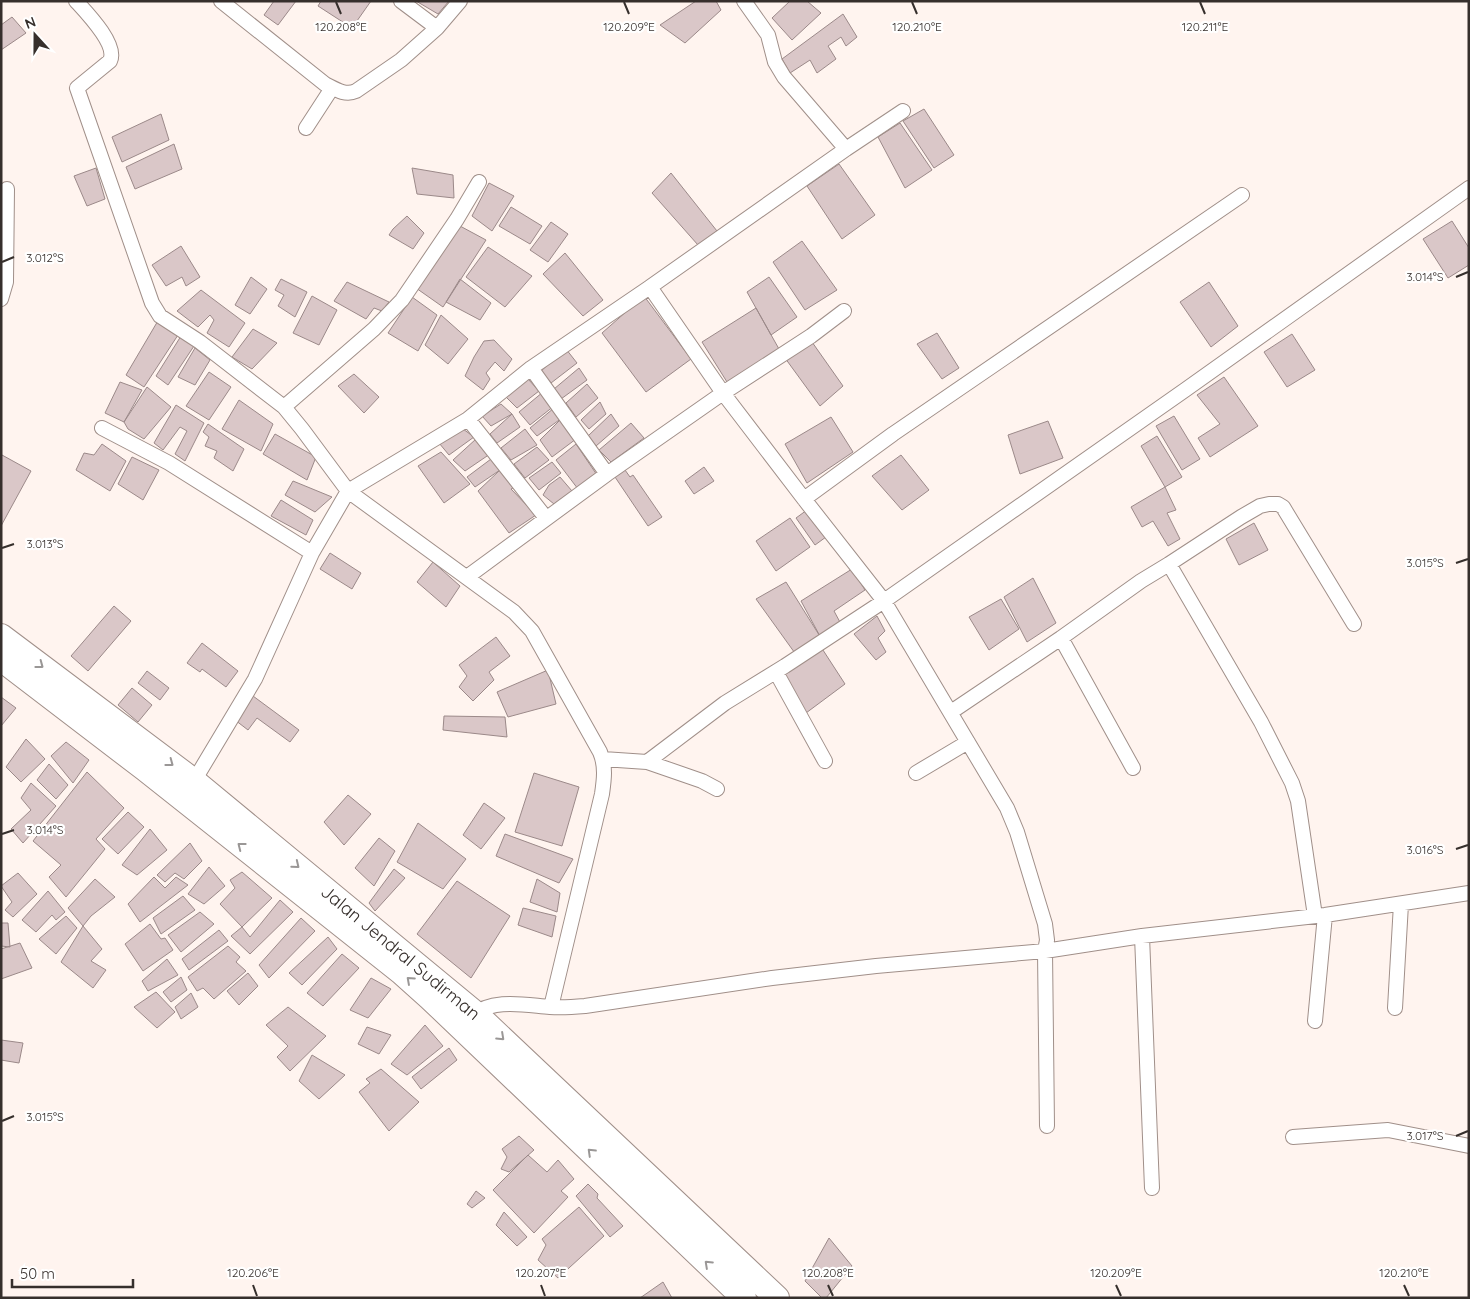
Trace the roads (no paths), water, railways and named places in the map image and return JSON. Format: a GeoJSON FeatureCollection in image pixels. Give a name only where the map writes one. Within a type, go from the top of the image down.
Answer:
{"type":"FeatureCollection","features":[{"type":"Feature","properties":{"kind":"highway","name":"Jalan Jendral Sudirman"},"geometry":{"type":"LineString","coordinates":[[1,636],[194,781],[467,1019],[777,1298]]}},
{"type":"Feature","properties":{"kind":"highway","name":"Jalan Jendral Sudirman"},"geometry":{"type":"LineString","coordinates":[[1,659],[145,769],[401,972],[436,992]]}},
{"type":"Feature","properties":{"kind":"highway","name":"Jalan Jendral Sudirman"},"geometry":{"type":"LineString","coordinates":[[467,1019],[744,1298]]}},
{"type":"Feature","properties":{"kind":"street"},"geometry":{"type":"LineString","coordinates":[[221,1],[332,88],[344,93],[356,91],[400,60],[437,28],[460,1]]}},
{"type":"Feature","properties":{"kind":"street"},"geometry":{"type":"LineString","coordinates":[[401,1],[437,28]]}},
{"type":"Feature","properties":{"kind":"street"},"geometry":{"type":"LineString","coordinates":[[744,1],[768,35],[775,62],[784,77],[846,149]]}},
{"type":"Feature","properties":{"kind":"street"},"geometry":{"type":"LineString","coordinates":[[83,4],[110,44],[112,55],[110,61],[77,88],[152,303],[160,316],[200,342],[284,407],[348,491],[514,612],[532,631],[603,759],[604,782],[602,794],[551,1007]]}},
{"type":"Feature","properties":{"kind":"street"},"geometry":{"type":"LineString","coordinates":[[306,128],[332,88]]}},
{"type":"Feature","properties":{"kind":"street"},"geometry":{"type":"LineString","coordinates":[[194,781],[255,679],[312,553],[348,491],[468,420],[531,368],[903,111]]}},
{"type":"Feature","properties":{"kind":"street"},"geometry":{"type":"LineString","coordinates":[[284,407],[374,329],[402,300],[457,219],[479,182]]}},
{"type":"Feature","properties":{"kind":"street"},"geometry":{"type":"LineString","coordinates":[[647,762],[725,703],[884,601],[1177,396],[1469,188]]}},
{"type":"Feature","properties":{"kind":"street"},"geometry":{"type":"LineString","coordinates":[[1,299],[6,282],[7,189]]}},
{"type":"Feature","properties":{"kind":"street"},"geometry":{"type":"LineString","coordinates":[[804,499],[893,434],[1242,195]]}},
{"type":"Feature","properties":{"kind":"street"},"geometry":{"type":"LineString","coordinates":[[650,287],[724,393],[884,601],[1006,808],[1017,832],[1045,924],[1047,940],[1045,951],[1047,1126]]}},
{"type":"Feature","properties":{"kind":"street"},"geometry":{"type":"LineString","coordinates":[[467,577],[607,474],[724,393],[811,336],[844,311]]}},
{"type":"Feature","properties":{"kind":"street"},"geometry":{"type":"LineString","coordinates":[[531,368],[607,474]]}},
{"type":"Feature","properties":{"kind":"street"},"geometry":{"type":"LineString","coordinates":[[468,420],[546,518]]}},
{"type":"Feature","properties":{"kind":"street"},"geometry":{"type":"LineString","coordinates":[[102,428],[168,463],[312,553]]}},
{"type":"Feature","properties":{"kind":"street"},"geometry":{"type":"LineString","coordinates":[[951,712],[1061,638],[1141,581],[1241,517],[1260,506],[1269,504],[1278,504],[1283,507],[1354,624]]}},
{"type":"Feature","properties":{"kind":"street"},"geometry":{"type":"LineString","coordinates":[[1168,564],[1260,722],[1292,783],[1298,801],[1320,916],[1315,1021]]}},
{"type":"Feature","properties":{"kind":"street"},"geometry":{"type":"LineString","coordinates":[[1061,638],[1133,768]]}},
{"type":"Feature","properties":{"kind":"street"},"geometry":{"type":"LineString","coordinates":[[776,672],[826,761]]}},
{"type":"Feature","properties":{"kind":"street"},"geometry":{"type":"LineString","coordinates":[[916,773],[968,742]]}},
{"type":"Feature","properties":{"kind":"street"},"geometry":{"type":"LineString","coordinates":[[603,759],[647,762],[702,781],[717,789]]}},
{"type":"Feature","properties":{"kind":"street"},"geometry":{"type":"LineString","coordinates":[[467,1019],[496,1005],[585,1006],[772,978],[876,966],[1045,951],[1142,936],[1320,916],[1469,893]]}},
{"type":"Feature","properties":{"kind":"street"},"geometry":{"type":"LineString","coordinates":[[1395,1008],[1401,904]]}},
{"type":"Feature","properties":{"kind":"street"},"geometry":{"type":"LineString","coordinates":[[1142,936],[1152,1188]]}},
{"type":"Feature","properties":{"kind":"street"},"geometry":{"type":"LineString","coordinates":[[1293,1137],[1388,1130],[1469,1146]]}}]}
